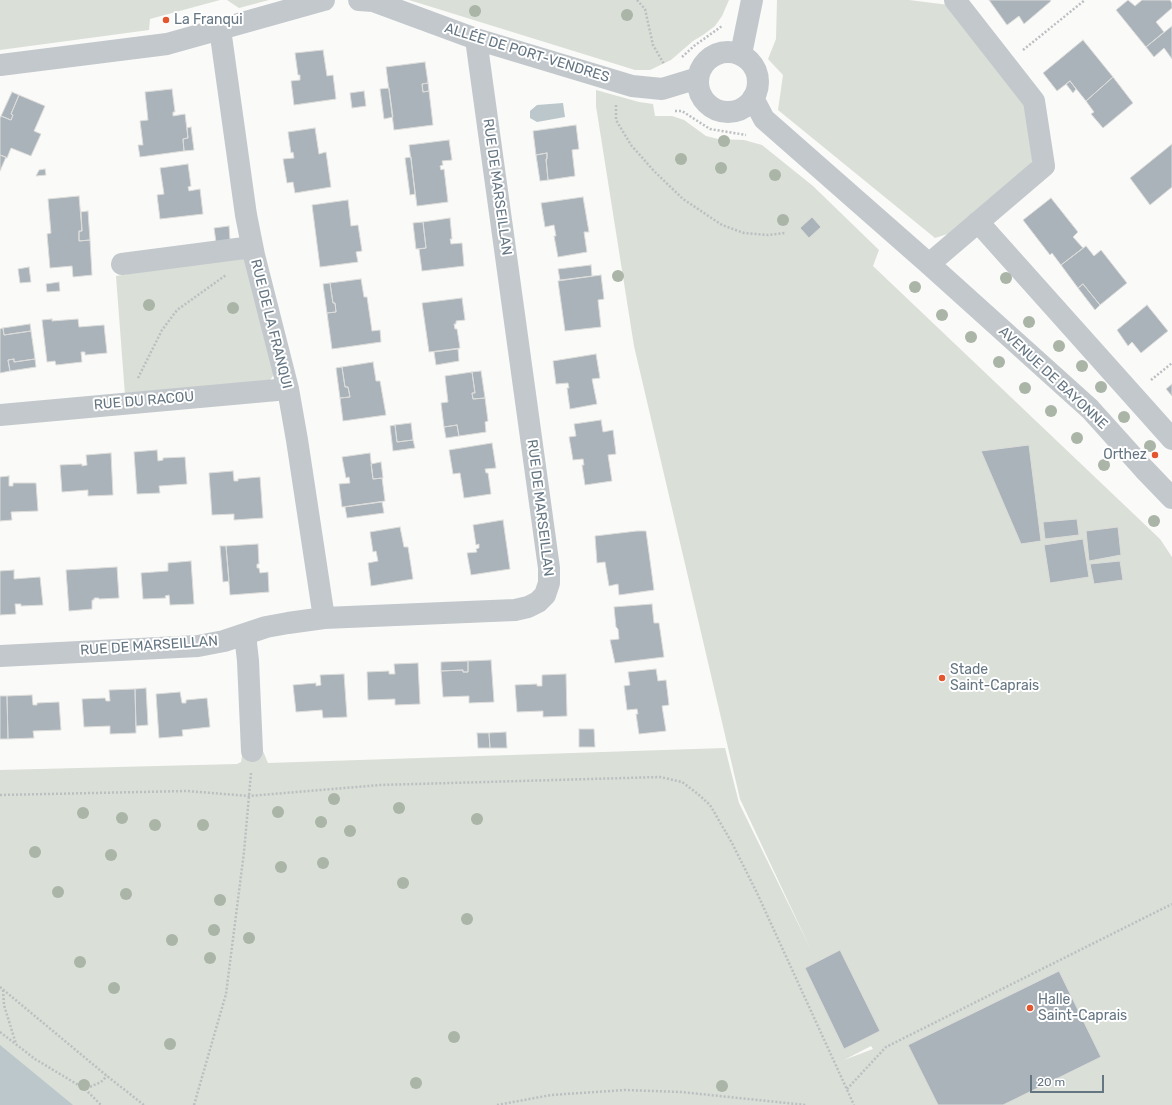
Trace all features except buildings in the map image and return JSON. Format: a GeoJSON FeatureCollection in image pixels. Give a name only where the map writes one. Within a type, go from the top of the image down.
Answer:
{"type":"FeatureCollection","features":[{"type":"Feature","properties":{"kind":"street"},"geometry":{"type":"LineString","coordinates":[[0,65],[152,46],[324,0]]}},
{"type":"Feature","properties":{"kind":"street","name":"ALLÉE DE PORT-VENDRES"},"geometry":{"type":"LineString","coordinates":[[358,0],[373,1],[476,39],[632,86],[662,89],[698,78]]}},
{"type":"Feature","properties":{"kind":"street"},"geometry":{"type":"LineString","coordinates":[[741,54],[752,0]]}},
{"type":"Feature","properties":{"kind":"street"},"geometry":{"type":"LineString","coordinates":[[929,264],[1044,166],[1034,101],[956,0]]}},
{"type":"Feature","properties":{"kind":"street","name":"RUE DE LA FRANQUI"},"geometry":{"type":"LineString","coordinates":[[220,29],[246,215],[253,251],[288,389],[324,618]]}},
{"type":"Feature","properties":{"kind":"street","name":"RUE DE MARSEILLAN"},"geometry":{"type":"LineString","coordinates":[[0,656],[198,646],[224,641],[266,627],[324,618],[515,610],[528,607],[538,602],[545,595],[549,583],[549,568],[476,39]]}},
{"type":"Feature","properties":{"kind":"street"},"geometry":{"type":"LineString","coordinates":[[730,51],[741,54],[751,62],[757,73],[758,86],[753,98],[746,107],[735,112],[723,112],[712,108],[704,100],[698,89],[698,78],[702,67],[709,58],[719,52],[730,51]]}},
{"type":"Feature","properties":{"kind":"street","name":"AVENUE DE BAYONNE"},"geometry":{"type":"LineString","coordinates":[[753,98],[764,119],[929,264],[1090,409],[1172,498]]}},
{"type":"Feature","properties":{"kind":"street"},"geometry":{"type":"LineString","coordinates":[[978,222],[1172,440]]}},
{"type":"Feature","properties":{"kind":"street"},"geometry":{"type":"LineString","coordinates":[[122,264],[253,251]]}},
{"type":"Feature","properties":{"kind":"street","name":"RUE DU RACOU"},"geometry":{"type":"LineString","coordinates":[[0,415],[288,389]]}},
{"type":"Feature","properties":{"kind":"street"},"geometry":{"type":"LineString","coordinates":[[245,634],[248,661],[252,751]]}},
{"type":"Feature","properties":{"kind":"path"},"geometry":{"type":"LineString","coordinates":[[636,0],[645,9],[653,45],[666,68]]}},
{"type":"Feature","properties":{"kind":"path"},"geometry":{"type":"LineString","coordinates":[[1006,65],[1085,0]]}},
{"type":"Feature","properties":{"kind":"path"},"geometry":{"type":"LineString","coordinates":[[680,58],[723,25]]}},
{"type":"Feature","properties":{"kind":"path"},"geometry":{"type":"LineString","coordinates":[[616,80],[616,120],[631,145],[682,199],[722,225],[744,233],[768,235],[785,233]]}},
{"type":"Feature","properties":{"kind":"path"},"geometry":{"type":"LineString","coordinates":[[126,403],[162,330],[177,310],[253,251]]}},
{"type":"Feature","properties":{"kind":"path"},"geometry":{"type":"LineString","coordinates":[[194,1105],[226,994],[243,860],[252,751]]}},
{"type":"Feature","properties":{"kind":"path"},"geometry":{"type":"LineString","coordinates":[[0,795],[187,791],[249,796],[380,785],[660,777],[682,782],[710,805],[732,843],[757,893],[854,1105]]}},
{"type":"Feature","properties":{"kind":"path"},"geometry":{"type":"LineString","coordinates":[[847,1090],[886,1047],[1172,904]]}},
{"type":"Feature","properties":{"kind":"path"},"geometry":{"type":"LineString","coordinates":[[0,988],[144,1105]]}},
{"type":"Feature","properties":{"kind":"path"},"geometry":{"type":"LineString","coordinates":[[3,990],[4,1005],[16,1045]]}},
{"type":"Feature","properties":{"kind":"path"},"geometry":{"type":"LineString","coordinates":[[0,1032],[35,1059],[85,1088],[101,1105]]}},
{"type":"Feature","properties":{"kind":"path"},"geometry":{"type":"LineString","coordinates":[[85,1088],[101,1082],[107,1076]]}},
{"type":"Feature","properties":{"kind":"path"},"geometry":{"type":"LineString","coordinates":[[498,1105],[551,1095],[625,1090],[681,1092],[806,1105]]}},
{"type":"Feature","properties":{"kind":"shaded area"},"geometry":{"type":"Polygon","coordinates":[[[0,0],[220,0],[150,19],[149,30],[0,50],[0,0]]]}},
{"type":"Feature","properties":{"kind":"shaded area"},"geometry":{"type":"Polygon","coordinates":[[[227,0],[269,0],[239,8],[227,0]]]}},
{"type":"Feature","properties":{"kind":"shaded area"},"geometry":{"type":"Polygon","coordinates":[[[409,0],[729,0],[722,16],[715,26],[693,41],[671,60],[650,70],[635,70],[409,0]]]}},
{"type":"Feature","properties":{"kind":"shaded area"},"geometry":{"type":"Polygon","coordinates":[[[777,0],[909,0],[949,5],[1025,105],[1034,150],[1031,166],[954,232],[935,238],[778,110],[783,75],[768,59],[776,39],[777,0]]]}},
{"type":"Feature","properties":{"kind":"shaded area"},"geometry":{"type":"Polygon","coordinates":[[[596,90],[639,102],[653,104],[655,116],[672,116],[684,120],[706,136],[718,139],[744,140],[762,145],[813,186],[879,250],[873,266],[1160,539],[1172,557],[1172,1105],[0,1105],[0,770],[237,764],[241,762],[242,756],[245,752],[252,751],[263,751],[268,763],[725,748],[739,803],[811,950],[740,799],[634,346],[596,106],[596,90]],[[871,1046],[844,1060],[873,1049],[871,1046]]]}},
{"type":"Feature","properties":{"kind":"shaded area"},"geometry":{"type":"Polygon","coordinates":[[[563,103],[565,117],[537,122],[530,118],[530,111],[537,105],[563,103]]]}},
{"type":"Feature","properties":{"kind":"shaded area"},"geometry":{"type":"Polygon","coordinates":[[[245,255],[273,370],[273,376],[270,380],[125,395],[116,276],[245,255]]]}},
{"type":"Feature","properties":{"kind":"shaded area"},"geometry":{"type":"Polygon","coordinates":[[[0,1045],[73,1105],[0,1105],[0,1045]]]}},
{"type":"Feature","properties":{"kind":"place","name":"La Franqui"},"geometry":{"type":"Point","coordinates":[166,20]}},
{"type":"Feature","properties":{"kind":"place","name":"Orthez"},"geometry":{"type":"Point","coordinates":[1155,455]}},
{"type":"Feature","properties":{"kind":"place","name":"Stade Saint-Caprais"},"geometry":{"type":"Point","coordinates":[942,678]}},
{"type":"Feature","properties":{"kind":"place","name":"Halle Saint-Caprais"},"geometry":{"type":"Point","coordinates":[1030,1008]}}]}
